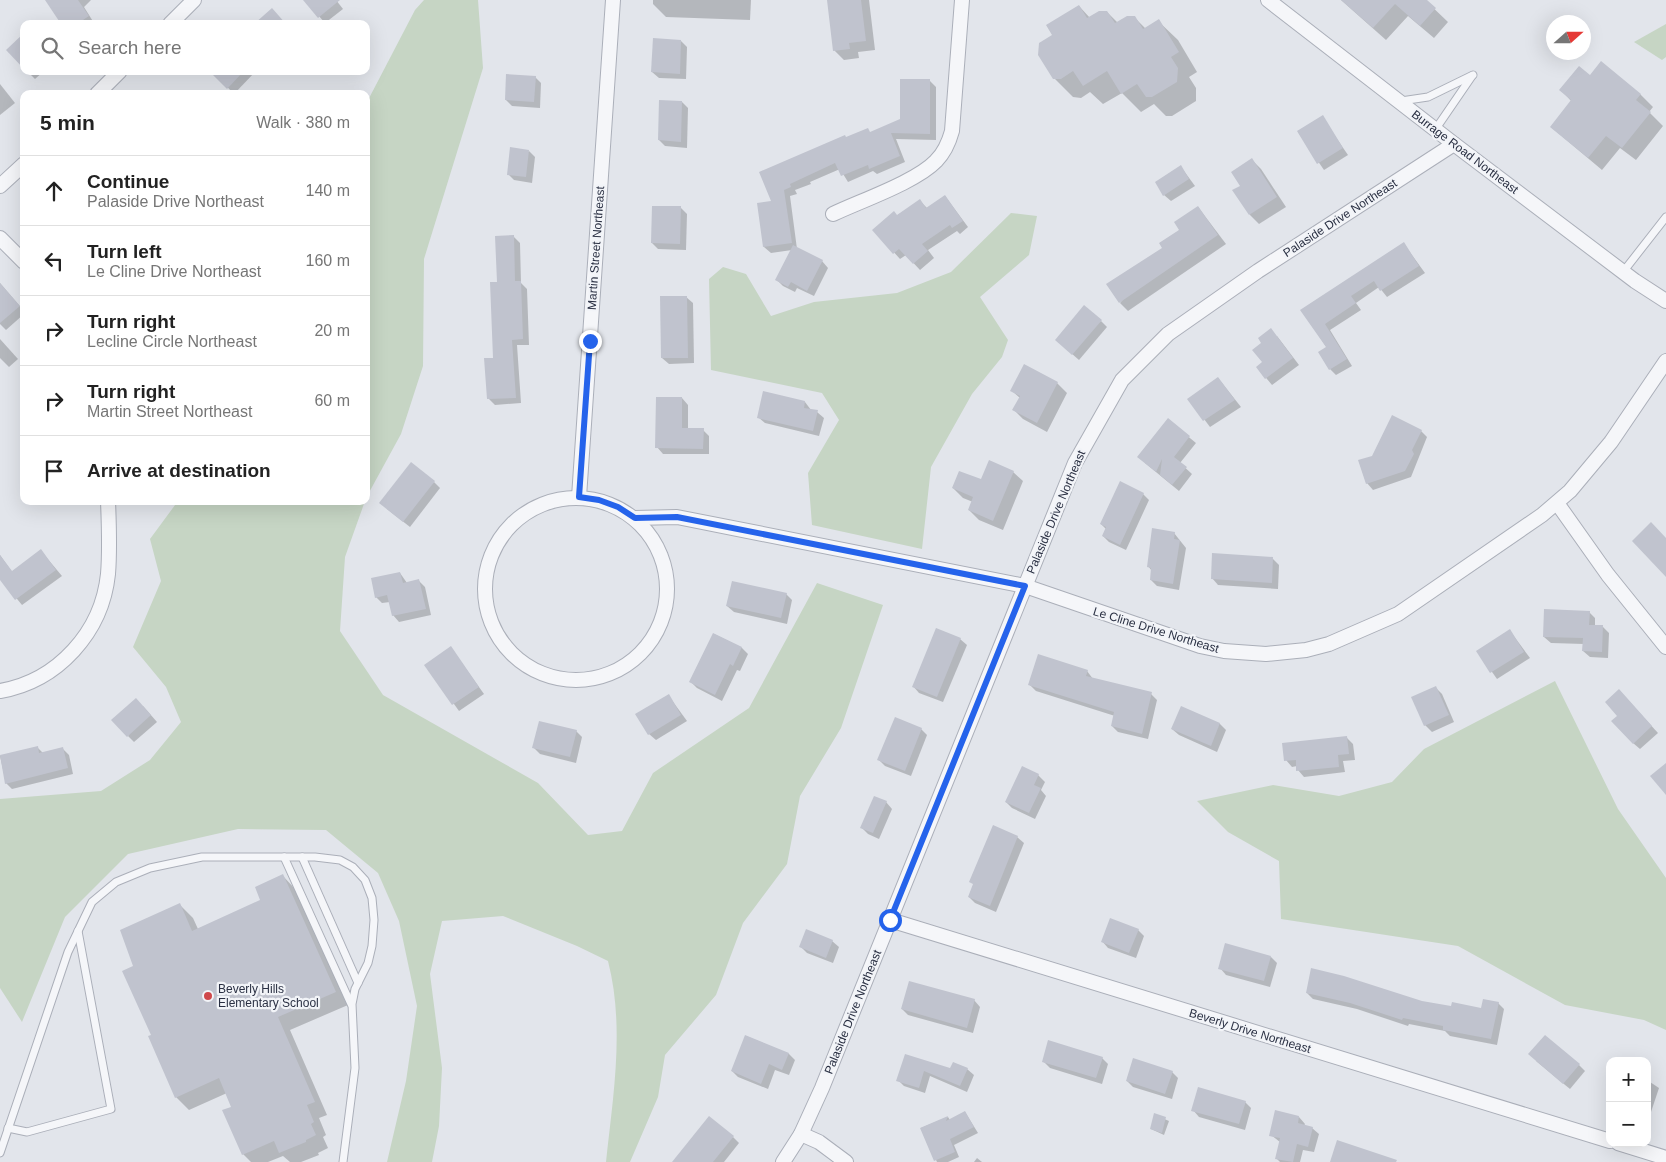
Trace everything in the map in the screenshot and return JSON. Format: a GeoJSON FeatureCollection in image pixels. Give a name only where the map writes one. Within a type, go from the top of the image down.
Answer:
{"type":"FeatureCollection","features":[{"type":"Feature","properties":{"kind":"street"},"geometry":{"type":"LineString","coordinates":[[174,20],[194,0]]}},
{"type":"Feature","properties":{"kind":"street","name":"Martin Street Northeast"},"geometry":{"type":"LineString","coordinates":[[579,497],[613,0]]}},
{"type":"Feature","properties":{"kind":"street"},"geometry":{"type":"LineString","coordinates":[[833,214],[919,174],[936,162],[948,145],[952,131],[962,0]]}},
{"type":"Feature","properties":{"kind":"street","name":"Burrage Road Northeast"},"geometry":{"type":"LineString","coordinates":[[1268,0],[1435,130],[1623,272],[1666,301]]}},
{"type":"Feature","properties":{"kind":"street"},"geometry":{"type":"LineString","coordinates":[[101,90],[116,75]]}},
{"type":"Feature","properties":{"kind":"street","name":"Palaside Drive Northeast"},"geometry":{"type":"LineString","coordinates":[[783,1162],[801,1134],[822,1088],[1075,463],[1111,396],[1139,360],[1168,334],[1258,271],[1454,144]]}},
{"type":"Feature","properties":{"kind":"street"},"geometry":{"type":"LineString","coordinates":[[0,186],[20,168]]}},
{"type":"Feature","properties":{"kind":"street"},"geometry":{"type":"LineString","coordinates":[[0,238],[20,258]]}},
{"type":"Feature","properties":{"kind":"street","name":"Le Cline Drive Northeast"},"geometry":{"type":"LineString","coordinates":[[635,518],[677,517],[1025,586],[1200,646],[1224,651],[1266,654],[1306,650],[1330,644],[1398,614],[1557,503],[1570,491],[1611,442],[1666,361]]}},
{"type":"Feature","properties":{"kind":"street"},"geometry":{"type":"LineString","coordinates":[[579,497],[599,500],[618,507],[635,518],[649,534],[656,546],[666,573],[668,594],[664,616],[655,636],[642,652],[626,666],[606,676],[585,680],[564,680],[543,674],[524,664],[508,650],[496,633],[485,598],[486,569],[492,552],[501,536],[520,517],[543,503],[560,498],[579,497]]}},
{"type":"Feature","properties":{"kind":"street"},"geometry":{"type":"LineString","coordinates":[[1557,503],[1608,575],[1666,647]]}},
{"type":"Feature","properties":{"kind":"street"},"geometry":{"type":"LineString","coordinates":[[0,691],[16,688],[44,676],[57,667],[83,639],[100,606],[108,575],[108,505]]}},
{"type":"Feature","properties":{"kind":"street","name":"Beverly Drive Northeast"},"geometry":{"type":"LineString","coordinates":[[890,920],[1606,1140]]}},
{"type":"Feature","properties":{"kind":"street"},"geometry":{"type":"LineString","coordinates":[[801,1134],[819,1142],[846,1162]]}},
{"type":"Feature","properties":{"kind":"street"},"geometry":{"type":"LineString","coordinates":[[1631,1147],[1666,1158]]}},
{"type":"Feature","properties":{"kind":"lane"},"geometry":{"type":"LineString","coordinates":[[1399,101],[1410,102],[1428,97],[1472,75],[1435,130]]}},
{"type":"Feature","properties":{"kind":"lane"},"geometry":{"type":"LineString","coordinates":[[1623,272],[1666,218]]}},
{"type":"Feature","properties":{"kind":"lane"},"geometry":{"type":"LineString","coordinates":[[0,1153],[68,952],[92,902],[116,882],[150,868],[202,857],[302,857],[340,860],[353,867],[365,880],[372,898],[374,920],[372,946],[352,1004],[355,1068],[343,1162]]}},
{"type":"Feature","properties":{"kind":"lane"},"geometry":{"type":"LineString","coordinates":[[284,857],[352,1004]]}},
{"type":"Feature","properties":{"kind":"lane"},"geometry":{"type":"LineString","coordinates":[[302,857],[358,983]]}},
{"type":"Feature","properties":{"kind":"lane"},"geometry":{"type":"LineString","coordinates":[[8,1128],[27,1132],[111,1109],[78,931]]}},
{"type":"Feature","properties":{"kind":"green space"},"geometry":{"type":"Polygon","coordinates":[[[424,0],[478,0],[483,68],[424,259],[423,366],[401,434],[370,491],[370,96],[415,10],[424,0]]]}},
{"type":"Feature","properties":{"kind":"green space"},"geometry":{"type":"Polygon","coordinates":[[[1666,24],[1666,57],[1662,60],[1634,42],[1666,24]]]}},
{"type":"Feature","properties":{"kind":"green space"},"geometry":{"type":"Polygon","coordinates":[[[1011,213],[1037,216],[1029,255],[980,297],[1008,340],[1002,357],[972,394],[931,467],[922,549],[812,525],[808,473],[839,420],[822,393],[711,370],[709,279],[723,267],[746,274],[771,316],[814,302],[897,293],[951,272],[1011,213]]]}},
{"type":"Feature","properties":{"kind":"green space"},"geometry":{"type":"Polygon","coordinates":[[[175,505],[364,505],[345,557],[340,631],[383,695],[538,783],[588,835],[622,831],[653,773],[749,708],[817,583],[883,605],[841,728],[800,796],[787,864],[743,923],[716,995],[665,1055],[658,1097],[630,1162],[606,1162],[617,1036],[613,986],[608,961],[577,946],[503,916],[442,921],[430,974],[442,1068],[439,1126],[432,1162],[387,1162],[406,1081],[417,1006],[399,921],[378,873],[326,830],[238,829],[128,854],[65,917],[22,1022],[0,988],[0,799],[101,791],[150,760],[181,722],[166,687],[133,647],[161,581],[150,539],[175,505]]]}},
{"type":"Feature","properties":{"kind":"green space"},"geometry":{"type":"Polygon","coordinates":[[[1555,681],[1618,809],[1666,878],[1666,1030],[1644,1020],[1565,1005],[1458,946],[1281,919],[1279,861],[1228,832],[1197,801],[1273,785],[1339,796],[1392,782],[1424,749],[1555,681]]]}},
{"type":"Feature","properties":{"kind":"building"},"geometry":{"type":"Polygon","coordinates":[[[45,0],[78,0],[89,16],[83,20],[58,20],[45,0]]]}},
{"type":"Feature","properties":{"kind":"building"},"geometry":{"type":"Polygon","coordinates":[[[303,0],[340,0],[318,18],[303,0]]]}},
{"type":"Feature","properties":{"kind":"building"},"geometry":{"type":"Polygon","coordinates":[[[827,0],[861,0],[866,41],[849,43],[850,49],[833,51],[827,0]]]}},
{"type":"Feature","properties":{"kind":"building"},"geometry":{"type":"Polygon","coordinates":[[[1341,0],[1427,0],[1436,8],[1420,26],[1395,4],[1373,28],[1341,0]]]}},
{"type":"Feature","properties":{"kind":"building"},"geometry":{"type":"Polygon","coordinates":[[[1079,5],[1087,18],[1099,11],[1107,11],[1115,23],[1127,16],[1135,16],[1143,29],[1159,19],[1179,52],[1171,57],[1178,68],[1177,82],[1152,97],[1146,97],[1137,84],[1121,94],[1107,71],[1083,86],[1073,71],[1061,79],[1053,79],[1038,55],[1039,43],[1052,35],[1046,25],[1079,5]]]}},
{"type":"Feature","properties":{"kind":"building"},"geometry":{"type":"Polygon","coordinates":[[[272,8],[282,20],[258,20],[272,8]]]}},
{"type":"Feature","properties":{"kind":"building"},"geometry":{"type":"Polygon","coordinates":[[[20,37],[20,65],[6,50],[20,37]]]}},
{"type":"Feature","properties":{"kind":"building"},"geometry":{"type":"Polygon","coordinates":[[[653,38],[681,40],[680,74],[651,72],[653,38]]]}},
{"type":"Feature","properties":{"kind":"building"},"geometry":{"type":"Polygon","coordinates":[[[1601,61],[1641,94],[1636,100],[1651,112],[1622,148],[1606,136],[1588,158],[1550,127],[1571,100],[1559,90],[1579,66],[1590,75],[1601,61]]]}},
{"type":"Feature","properties":{"kind":"building"},"geometry":{"type":"Polygon","coordinates":[[[506,74],[536,76],[534,102],[505,100],[506,74]]]}},
{"type":"Feature","properties":{"kind":"building"},"geometry":{"type":"Polygon","coordinates":[[[213,75],[240,75],[227,89],[213,75]]]}},
{"type":"Feature","properties":{"kind":"building"},"geometry":{"type":"Polygon","coordinates":[[[900,79],[930,79],[930,134],[891,133],[900,156],[869,169],[868,165],[841,176],[835,163],[790,184],[791,187],[784,190],[792,243],[763,247],[757,203],[771,201],[759,172],[845,135],[846,137],[868,128],[870,132],[900,119],[900,79]]]}},
{"type":"Feature","properties":{"kind":"building"},"geometry":{"type":"Polygon","coordinates":[[[659,100],[682,101],[681,142],[658,140],[659,100]]]}},
{"type":"Feature","properties":{"kind":"building"},"geometry":{"type":"Polygon","coordinates":[[[1323,115],[1343,148],[1317,164],[1297,131],[1323,115]]]}},
{"type":"Feature","properties":{"kind":"building"},"geometry":{"type":"Polygon","coordinates":[[[510,147],[529,150],[526,177],[507,175],[510,147]]]}},
{"type":"Feature","properties":{"kind":"building"},"geometry":{"type":"Polygon","coordinates":[[[1252,158],[1277,197],[1249,215],[1232,190],[1240,186],[1231,172],[1252,158]]]}},
{"type":"Feature","properties":{"kind":"building"},"geometry":{"type":"Polygon","coordinates":[[[1181,165],[1189,179],[1163,196],[1155,182],[1181,165]]]}},
{"type":"Feature","properties":{"kind":"building"},"geometry":{"type":"Polygon","coordinates":[[[945,195],[963,221],[952,228],[950,225],[922,244],[928,251],[913,264],[899,249],[893,254],[872,230],[894,211],[897,215],[920,199],[926,208],[945,195]]]}},
{"type":"Feature","properties":{"kind":"building"},"geometry":{"type":"Polygon","coordinates":[[[652,206],[681,206],[680,244],[651,243],[652,206]]]}},
{"type":"Feature","properties":{"kind":"building"},"geometry":{"type":"Polygon","coordinates":[[[1198,206],[1218,235],[1119,303],[1106,284],[1162,248],[1159,243],[1179,230],[1174,222],[1198,206]]]}},
{"type":"Feature","properties":{"kind":"building"},"geometry":{"type":"Polygon","coordinates":[[[514,235],[515,281],[521,281],[523,339],[512,340],[516,398],[487,399],[484,358],[493,358],[490,282],[497,282],[495,236],[514,235]]]}},
{"type":"Feature","properties":{"kind":"building"},"geometry":{"type":"Polygon","coordinates":[[[1404,242],[1419,266],[1380,291],[1374,281],[1351,296],[1356,303],[1325,324],[1347,359],[1329,370],[1318,352],[1326,347],[1300,310],[1404,242]]]}},
{"type":"Feature","properties":{"kind":"building"},"geometry":{"type":"Polygon","coordinates":[[[793,245],[823,260],[807,291],[791,282],[788,287],[775,280],[793,245]]]}},
{"type":"Feature","properties":{"kind":"building"},"geometry":{"type":"Polygon","coordinates":[[[0,283],[20,306],[0,323],[0,283]]]}},
{"type":"Feature","properties":{"kind":"building"},"geometry":{"type":"Polygon","coordinates":[[[660,296],[687,296],[688,358],[661,358],[660,296]]]}},
{"type":"Feature","properties":{"kind":"building"},"geometry":{"type":"Polygon","coordinates":[[[1084,305],[1102,320],[1072,355],[1055,340],[1084,305]]]}},
{"type":"Feature","properties":{"kind":"building"},"geometry":{"type":"Polygon","coordinates":[[[1271,328],[1293,358],[1265,379],[1256,367],[1262,362],[1252,350],[1261,343],[1258,338],[1271,328]]]}},
{"type":"Feature","properties":{"kind":"building"},"geometry":{"type":"Polygon","coordinates":[[[1024,364],[1058,382],[1037,423],[1012,410],[1020,396],[1010,391],[1024,364]]]}},
{"type":"Feature","properties":{"kind":"building"},"geometry":{"type":"Polygon","coordinates":[[[1218,377],[1235,400],[1203,421],[1187,399],[1218,377]]]}},
{"type":"Feature","properties":{"kind":"building"},"geometry":{"type":"Polygon","coordinates":[[[763,391],[805,401],[804,408],[818,410],[813,431],[757,418],[763,391]]]}},
{"type":"Feature","properties":{"kind":"building"},"geometry":{"type":"Polygon","coordinates":[[[656,397],[682,397],[682,428],[704,428],[703,449],[655,448],[656,397]]]}},
{"type":"Feature","properties":{"kind":"building"},"geometry":{"type":"Polygon","coordinates":[[[1392,415],[1422,430],[1412,450],[1414,454],[1405,471],[1366,484],[1358,460],[1372,456],[1392,415]]]}},
{"type":"Feature","properties":{"kind":"building"},"geometry":{"type":"Polygon","coordinates":[[[1168,418],[1190,436],[1174,457],[1187,467],[1172,485],[1160,475],[1162,459],[1156,472],[1137,457],[1168,418]]]}},
{"type":"Feature","properties":{"kind":"building"},"geometry":{"type":"Polygon","coordinates":[[[989,460],[1014,471],[993,521],[968,510],[973,497],[952,488],[959,471],[981,479],[989,460]]]}},
{"type":"Feature","properties":{"kind":"building"},"geometry":{"type":"Polygon","coordinates":[[[411,462],[435,481],[403,522],[379,503],[411,462]]]}},
{"type":"Feature","properties":{"kind":"building"},"geometry":{"type":"Polygon","coordinates":[[[1120,481],[1144,493],[1120,545],[1102,536],[1106,527],[1100,524],[1120,481]]]}},
{"type":"Feature","properties":{"kind":"building"},"geometry":{"type":"Polygon","coordinates":[[[1651,522],[1666,538],[1666,577],[1632,541],[1651,522]]]}},
{"type":"Feature","properties":{"kind":"building"},"geometry":{"type":"Polygon","coordinates":[[[1152,528],[1175,532],[1174,539],[1180,540],[1173,584],[1150,580],[1151,568],[1147,567],[1152,528]]]}},
{"type":"Feature","properties":{"kind":"building"},"geometry":{"type":"Polygon","coordinates":[[[41,549],[56,570],[15,600],[0,580],[0,555],[12,571],[41,549]]]}},
{"type":"Feature","properties":{"kind":"building"},"geometry":{"type":"Polygon","coordinates":[[[1212,553],[1273,557],[1272,583],[1211,579],[1212,553]]]}},
{"type":"Feature","properties":{"kind":"building"},"geometry":{"type":"Polygon","coordinates":[[[400,572],[403,583],[419,579],[426,609],[392,616],[387,595],[375,598],[371,578],[400,572]]]}},
{"type":"Feature","properties":{"kind":"building"},"geometry":{"type":"Polygon","coordinates":[[[732,581],[787,593],[781,618],[726,606],[732,581]]]}},
{"type":"Feature","properties":{"kind":"building"},"geometry":{"type":"Polygon","coordinates":[[[1544,609],[1590,611],[1589,625],[1603,625],[1602,652],[1582,651],[1583,638],[1543,637],[1544,609]]]}},
{"type":"Feature","properties":{"kind":"building"},"geometry":{"type":"Polygon","coordinates":[[[936,628],[961,638],[937,697],[912,687],[936,628]]]}},
{"type":"Feature","properties":{"kind":"building"},"geometry":{"type":"Polygon","coordinates":[[[1510,629],[1524,652],[1490,673],[1476,651],[1510,629]]]}},
{"type":"Feature","properties":{"kind":"building"},"geometry":{"type":"Polygon","coordinates":[[[713,633],[742,647],[733,666],[730,664],[715,695],[689,682],[713,633]]]}},
{"type":"Feature","properties":{"kind":"building"},"geometry":{"type":"Polygon","coordinates":[[[451,646],[479,687],[452,705],[424,665],[451,646]]]}},
{"type":"Feature","properties":{"kind":"building"},"geometry":{"type":"Polygon","coordinates":[[[1038,654],[1088,670],[1086,676],[1152,692],[1142,734],[1111,726],[1114,712],[1028,685],[1038,654]]]}},
{"type":"Feature","properties":{"kind":"building"},"geometry":{"type":"Polygon","coordinates":[[[1436,686],[1449,715],[1424,726],[1411,697],[1436,686]]]}},
{"type":"Feature","properties":{"kind":"building"},"geometry":{"type":"Polygon","coordinates":[[[1619,689],[1652,726],[1633,744],[1611,721],[1617,716],[1605,702],[1619,689]]]}},
{"type":"Feature","properties":{"kind":"building"},"geometry":{"type":"Polygon","coordinates":[[[669,694],[681,715],[648,735],[635,714],[669,694]]]}},
{"type":"Feature","properties":{"kind":"building"},"geometry":{"type":"Polygon","coordinates":[[[136,698],[151,715],[127,737],[111,720],[136,698]]]}},
{"type":"Feature","properties":{"kind":"building"},"geometry":{"type":"Polygon","coordinates":[[[1181,706],[1220,723],[1211,746],[1171,729],[1181,706]]]}},
{"type":"Feature","properties":{"kind":"building"},"geometry":{"type":"Polygon","coordinates":[[[895,717],[922,728],[905,771],[877,760],[895,717]]]}},
{"type":"Feature","properties":{"kind":"building"},"geometry":{"type":"Polygon","coordinates":[[[539,721],[577,730],[570,757],[532,748],[539,721]]]}},
{"type":"Feature","properties":{"kind":"building"},"geometry":{"type":"Polygon","coordinates":[[[1347,736],[1349,754],[1338,755],[1339,767],[1296,771],[1296,760],[1284,761],[1282,743],[1347,736]]]}},
{"type":"Feature","properties":{"kind":"building"},"geometry":{"type":"Polygon","coordinates":[[[38,746],[39,753],[63,747],[68,768],[5,784],[0,755],[38,746]]]}},
{"type":"Feature","properties":{"kind":"building"},"geometry":{"type":"Polygon","coordinates":[[[1666,763],[1666,795],[1650,776],[1666,763]]]}},
{"type":"Feature","properties":{"kind":"building"},"geometry":{"type":"Polygon","coordinates":[[[1022,766],[1039,774],[1034,785],[1041,788],[1029,813],[1005,802],[1022,766]]]}},
{"type":"Feature","properties":{"kind":"building"},"geometry":{"type":"Polygon","coordinates":[[[874,796],[887,801],[873,833],[860,828],[874,796]]]}},
{"type":"Feature","properties":{"kind":"building"},"geometry":{"type":"Polygon","coordinates":[[[993,825],[1018,836],[990,906],[968,897],[973,884],[969,882],[993,825]]]}},
{"type":"Feature","properties":{"kind":"building"},"geometry":{"type":"Polygon","coordinates":[[[283,874],[336,992],[278,1017],[315,1102],[307,1105],[314,1122],[311,1124],[316,1135],[306,1140],[306,1142],[279,1153],[274,1141],[242,1155],[222,1110],[231,1107],[219,1078],[175,1098],[148,1036],[151,1035],[122,971],[133,966],[120,930],[180,903],[192,931],[260,900],[255,887],[283,874]]]}},
{"type":"Feature","properties":{"kind":"building"},"geometry":{"type":"Polygon","coordinates":[[[1110,918],[1139,929],[1129,953],[1101,942],[1110,918]]]}},
{"type":"Feature","properties":{"kind":"building"},"geometry":{"type":"Polygon","coordinates":[[[806,929],[833,940],[826,958],[799,947],[806,929]]]}},
{"type":"Feature","properties":{"kind":"building"},"geometry":{"type":"Polygon","coordinates":[[[1225,943],[1271,956],[1264,981],[1218,969],[1225,943]]]}},
{"type":"Feature","properties":{"kind":"building"},"geometry":{"type":"Polygon","coordinates":[[[1311,968],[1344,976],[1422,1001],[1451,1006],[1452,1002],[1481,1008],[1483,999],[1499,1002],[1491,1039],[1443,1030],[1443,1026],[1403,1018],[1402,1020],[1350,1003],[1306,993],[1311,968]]]}},
{"type":"Feature","properties":{"kind":"building"},"geometry":{"type":"Polygon","coordinates":[[[909,981],[975,999],[967,1028],[901,1009],[909,981]]]}},
{"type":"Feature","properties":{"kind":"building"},"geometry":{"type":"Polygon","coordinates":[[[745,1035],[789,1053],[782,1070],[769,1064],[761,1084],[731,1071],[745,1035]]]}},
{"type":"Feature","properties":{"kind":"building"},"geometry":{"type":"Polygon","coordinates":[[[1545,1035],[1580,1064],[1563,1084],[1528,1054],[1545,1035]]]}},
{"type":"Feature","properties":{"kind":"building"},"geometry":{"type":"Polygon","coordinates":[[[1048,1040],[1103,1057],[1096,1078],[1042,1062],[1048,1040]]]}},
{"type":"Feature","properties":{"kind":"building"},"geometry":{"type":"Polygon","coordinates":[[[905,1054],[950,1068],[953,1062],[968,1068],[960,1086],[924,1071],[919,1088],[896,1081],[905,1054]]]}},
{"type":"Feature","properties":{"kind":"building"},"geometry":{"type":"Polygon","coordinates":[[[1133,1058],[1173,1071],[1165,1094],[1126,1081],[1133,1058]]]}},
{"type":"Feature","properties":{"kind":"building"},"geometry":{"type":"Polygon","coordinates":[[[1198,1087],[1246,1101],[1239,1124],[1191,1111],[1198,1087]]]}},
{"type":"Feature","properties":{"kind":"building"},"geometry":{"type":"Polygon","coordinates":[[[1275,1110],[1299,1116],[1298,1123],[1313,1127],[1308,1147],[1297,1144],[1293,1162],[1275,1159],[1280,1138],[1269,1136],[1275,1110]]]}},
{"type":"Feature","properties":{"kind":"building"},"geometry":{"type":"Polygon","coordinates":[[[965,1111],[974,1127],[950,1139],[955,1152],[934,1161],[920,1128],[948,1116],[946,1121],[965,1111]]]}},
{"type":"Feature","properties":{"kind":"building"},"geometry":{"type":"Polygon","coordinates":[[[1154,1113],[1166,1117],[1162,1133],[1150,1129],[1154,1113]]]}},
{"type":"Feature","properties":{"kind":"building"},"geometry":{"type":"Polygon","coordinates":[[[709,1116],[734,1136],[713,1162],[672,1162],[709,1116]]]}},
{"type":"Feature","properties":{"kind":"building"},"geometry":{"type":"Polygon","coordinates":[[[1337,1140],[1397,1160],[1396,1162],[1330,1162],[1337,1140]]]}},
{"type":"Feature","properties":{"kind":"place","name":"Beverly Hills Elementary School"},"geometry":{"type":"Point","coordinates":[208,996]}},
{"type":"Feature","properties":{"kind":"route"},"geometry":{"type":"LineString","coordinates":[[590,341],[579,497],[599,500],[618,507],[635,518],[677,517],[1025,586],[890,920]]}}]}
